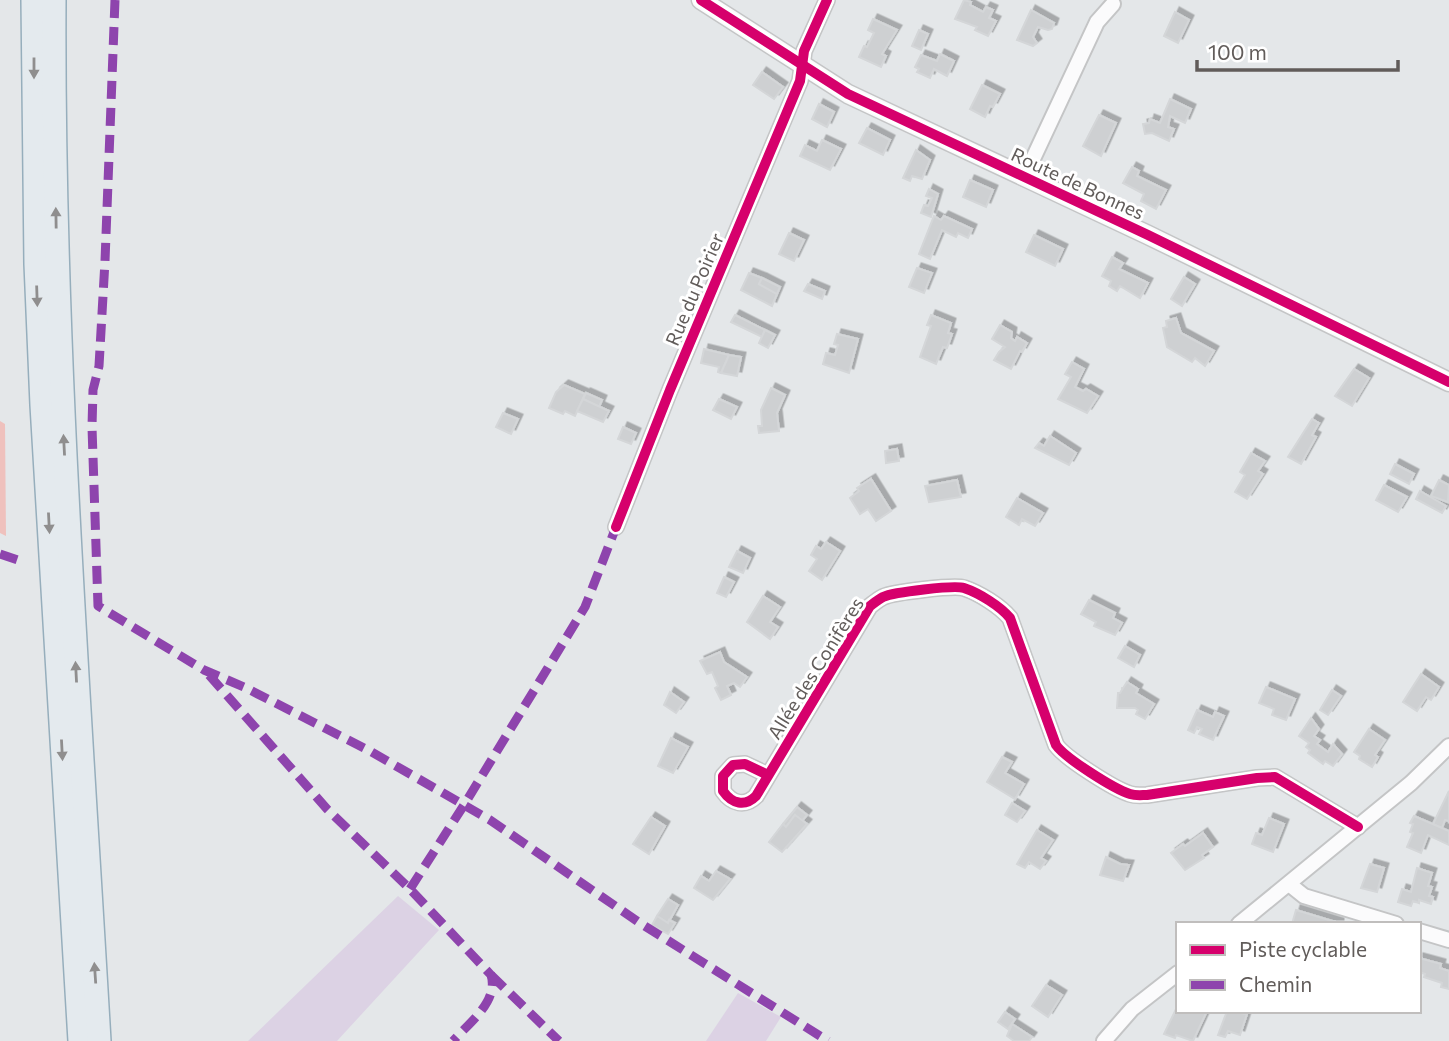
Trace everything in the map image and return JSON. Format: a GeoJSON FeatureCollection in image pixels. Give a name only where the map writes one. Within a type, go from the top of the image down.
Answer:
{"type":"FeatureCollection","features":[{"type":"Feature","properties":{"kind":"highway"},"geometry":{"type":"LineString","coordinates":[[33,0],[36,264],[42,405],[79,1041]]}},
{"type":"Feature","properties":{"kind":"highway"},"geometry":{"type":"LineString","coordinates":[[54,0],[61,404],[99,1041]]}},
{"type":"Feature","properties":{"kind":"highway"},"geometry":{"type":"LineString","coordinates":[[54,82],[63,64],[68,0]]}},
{"type":"Feature","properties":{"kind":"street","name":"Route de Bonnes"},"geometry":{"type":"LineString","coordinates":[[701,0],[848,94],[1148,235],[1449,382]]}},
{"type":"Feature","properties":{"kind":"street","name":"Rue du Poirier"},"geometry":{"type":"LineString","coordinates":[[616,527],[670,390],[800,81],[804,51],[827,0]]}},
{"type":"Feature","properties":{"kind":"street"},"geometry":{"type":"LineString","coordinates":[[1024,178],[1097,22],[1114,4]]}},
{"type":"Feature","properties":{"kind":"street","name":"Allée des Conifères"},"geometry":{"type":"LineString","coordinates":[[768,775],[870,606],[885,596],[952,586],[978,595],[1010,618],[1056,745],[1068,757],[1119,789],[1130,794],[1147,795],[1275,777],[1358,827]]}},
{"type":"Feature","properties":{"kind":"street"},"geometry":{"type":"LineString","coordinates":[[1242,922],[1411,783],[1449,746]]}},
{"type":"Feature","properties":{"kind":"street"},"geometry":{"type":"LineString","coordinates":[[1289,884],[1304,896],[1389,922]]}},
{"type":"Feature","properties":{"kind":"street"},"geometry":{"type":"LineString","coordinates":[[1421,932],[1449,940]]}},
{"type":"Feature","properties":{"kind":"street"},"geometry":{"type":"LineString","coordinates":[[1104,1041],[1132,1009],[1176,975]]}},
{"type":"Feature","properties":{"kind":"shaded area"},"geometry":{"type":"Polygon","coordinates":[[[0,421],[5,424],[6,536],[0,533],[0,421]]]}},
{"type":"Feature","properties":{"kind":"shaded area"},"geometry":{"type":"Polygon","coordinates":[[[398,896],[439,930],[337,1041],[248,1041],[398,896]]]}},
{"type":"Feature","properties":{"kind":"shaded area"},"geometry":{"type":"Polygon","coordinates":[[[738,993],[781,1017],[766,1041],[706,1041],[738,993]]]}},
{"type":"Feature","properties":{"kind":"building"},"geometry":{"type":"Polygon","coordinates":[[[964,0],[983,12],[986,7],[993,10],[989,18],[996,21],[988,36],[975,30],[977,27],[955,19],[964,0]]]}},
{"type":"Feature","properties":{"kind":"building"},"geometry":{"type":"Polygon","coordinates":[[[1031,10],[1054,23],[1052,29],[1048,30],[1038,27],[1033,37],[1037,43],[1033,46],[1017,40],[1031,10]]]}},
{"type":"Feature","properties":{"kind":"building"},"geometry":{"type":"Polygon","coordinates":[[[1175,12],[1189,20],[1178,43],[1164,36],[1175,12]]]}},
{"type":"Feature","properties":{"kind":"building"},"geometry":{"type":"Polygon","coordinates":[[[873,19],[897,30],[882,54],[886,56],[881,67],[859,57],[874,33],[868,30],[873,19]]]}},
{"type":"Feature","properties":{"kind":"building"},"geometry":{"type":"Polygon","coordinates":[[[919,30],[928,34],[921,50],[912,46],[919,30]]]}},
{"type":"Feature","properties":{"kind":"building"},"geometry":{"type":"Polygon","coordinates":[[[940,54],[954,61],[947,76],[934,69],[930,78],[917,72],[919,69],[915,67],[921,55],[937,61],[940,54]]]}},
{"type":"Feature","properties":{"kind":"building"},"geometry":{"type":"Polygon","coordinates":[[[762,72],[783,87],[774,99],[753,85],[762,72]]]}},
{"type":"Feature","properties":{"kind":"building"},"geometry":{"type":"Polygon","coordinates":[[[982,85],[1000,94],[985,117],[970,109],[982,85]]]}},
{"type":"Feature","properties":{"kind":"building"},"geometry":{"type":"Polygon","coordinates":[[[1170,99],[1191,109],[1185,123],[1170,116],[1168,127],[1174,129],[1169,141],[1152,133],[1145,134],[1143,124],[1149,123],[1150,119],[1160,123],[1170,99]]]}},
{"type":"Feature","properties":{"kind":"building"},"geometry":{"type":"Polygon","coordinates":[[[819,104],[834,112],[827,127],[812,119],[819,104]]]}},
{"type":"Feature","properties":{"kind":"building"},"geometry":{"type":"Polygon","coordinates":[[[1099,115],[1116,123],[1101,156],[1083,146],[1099,115]]]}},
{"type":"Feature","properties":{"kind":"building"},"geometry":{"type":"Polygon","coordinates":[[[867,128],[890,140],[883,155],[859,143],[867,128]]]}},
{"type":"Feature","properties":{"kind":"building"},"geometry":{"type":"Polygon","coordinates":[[[822,140],[841,149],[830,170],[800,156],[805,145],[817,151],[822,140]]]}},
{"type":"Feature","properties":{"kind":"building"},"geometry":{"type":"Polygon","coordinates":[[[916,150],[930,160],[922,179],[912,176],[910,181],[903,178],[916,150]]]}},
{"type":"Feature","properties":{"kind":"building"},"geometry":{"type":"Polygon","coordinates":[[[1132,167],[1139,171],[1137,176],[1166,190],[1156,209],[1141,201],[1144,194],[1123,183],[1132,167]]]}},
{"type":"Feature","properties":{"kind":"building"},"geometry":{"type":"Polygon","coordinates":[[[970,180],[993,190],[986,207],[963,197],[970,180]]]}},
{"type":"Feature","properties":{"kind":"building"},"geometry":{"type":"Polygon","coordinates":[[[929,189],[938,194],[931,217],[921,213],[924,205],[928,206],[932,198],[926,196],[929,189]]]}},
{"type":"Feature","properties":{"kind":"building"},"geometry":{"type":"Polygon","coordinates":[[[934,216],[941,220],[944,216],[972,229],[968,238],[958,233],[956,237],[942,230],[930,259],[919,254],[934,216]]]}},
{"type":"Feature","properties":{"kind":"building"},"geometry":{"type":"Polygon","coordinates":[[[789,233],[804,240],[794,261],[779,254],[789,233]]]}},
{"type":"Feature","properties":{"kind":"building"},"geometry":{"type":"Polygon","coordinates":[[[1034,235],[1063,249],[1055,266],[1026,252],[1034,235]]]}},
{"type":"Feature","properties":{"kind":"building"},"geometry":{"type":"Polygon","coordinates":[[[1112,257],[1123,263],[1119,269],[1148,283],[1140,298],[1120,286],[1117,291],[1109,286],[1111,281],[1102,276],[1112,257]]]}},
{"type":"Feature","properties":{"kind":"building"},"geometry":{"type":"Polygon","coordinates":[[[917,268],[932,273],[924,293],[909,287],[917,268]]]}},
{"type":"Feature","properties":{"kind":"building"},"geometry":{"type":"Polygon","coordinates":[[[749,273],[762,278],[759,284],[777,294],[772,306],[741,290],[749,273]]]}},
{"type":"Feature","properties":{"kind":"building"},"geometry":{"type":"Polygon","coordinates":[[[1184,277],[1195,284],[1182,306],[1171,299],[1184,277]]]}},
{"type":"Feature","properties":{"kind":"building"},"geometry":{"type":"Polygon","coordinates":[[[762,278],[780,287],[777,294],[759,284],[762,278]]]}},
{"type":"Feature","properties":{"kind":"building"},"geometry":{"type":"Polygon","coordinates":[[[808,284],[825,291],[822,299],[804,291],[808,284]]]}},
{"type":"Feature","properties":{"kind":"building"},"geometry":{"type":"Polygon","coordinates":[[[735,315],[765,330],[762,337],[731,322],[735,315]]]}},
{"type":"Feature","properties":{"kind":"building"},"geometry":{"type":"Polygon","coordinates":[[[931,315],[951,323],[948,333],[952,334],[947,348],[943,347],[936,364],[920,357],[931,326],[927,325],[931,315]]]}},
{"type":"Feature","properties":{"kind":"building"},"geometry":{"type":"Polygon","coordinates":[[[1176,318],[1181,333],[1214,351],[1205,366],[1195,358],[1192,362],[1167,347],[1163,328],[1167,327],[1166,321],[1176,318]]]}},
{"type":"Feature","properties":{"kind":"building"},"geometry":{"type":"Polygon","coordinates":[[[1000,325],[1012,332],[1011,338],[1015,341],[1017,337],[1027,343],[1011,369],[994,360],[1005,347],[992,339],[1000,325]]]}},
{"type":"Feature","properties":{"kind":"building"},"geometry":{"type":"Polygon","coordinates":[[[765,330],[775,335],[768,348],[759,343],[765,330]]]}},
{"type":"Feature","properties":{"kind":"building"},"geometry":{"type":"Polygon","coordinates":[[[837,334],[858,339],[849,373],[823,364],[826,353],[835,355],[837,334]]]}},
{"type":"Feature","properties":{"kind":"building"},"geometry":{"type":"Polygon","coordinates":[[[704,349],[729,355],[721,373],[718,372],[719,367],[701,363],[704,349]]]}},
{"type":"Feature","properties":{"kind":"building"},"geometry":{"type":"Polygon","coordinates":[[[729,355],[741,357],[737,376],[721,373],[729,355]]]}},
{"type":"Feature","properties":{"kind":"building"},"geometry":{"type":"Polygon","coordinates":[[[1072,362],[1084,369],[1075,387],[1083,391],[1086,389],[1098,396],[1087,413],[1058,399],[1071,377],[1065,374],[1072,362]]]}},
{"type":"Feature","properties":{"kind":"building"},"geometry":{"type":"Polygon","coordinates":[[[1354,369],[1369,378],[1352,406],[1335,396],[1354,369]]]}},
{"type":"Feature","properties":{"kind":"building"},"geometry":{"type":"Polygon","coordinates":[[[564,385],[585,394],[575,416],[549,408],[556,392],[564,385]]]}},
{"type":"Feature","properties":{"kind":"building"},"geometry":{"type":"Polygon","coordinates":[[[771,388],[785,395],[777,413],[779,431],[759,433],[758,426],[762,426],[761,410],[771,388]]]}},
{"type":"Feature","properties":{"kind":"building"},"geometry":{"type":"Polygon","coordinates":[[[586,393],[602,400],[599,407],[583,399],[586,393]]]}},
{"type":"Feature","properties":{"kind":"building"},"geometry":{"type":"Polygon","coordinates":[[[583,399],[609,411],[603,422],[577,411],[583,399]]]}},
{"type":"Feature","properties":{"kind":"building"},"geometry":{"type":"Polygon","coordinates":[[[719,399],[737,407],[731,419],[713,410],[719,399]]]}},
{"type":"Feature","properties":{"kind":"building"},"geometry":{"type":"Polygon","coordinates":[[[503,413],[518,419],[511,434],[496,427],[503,413]]]}},
{"type":"Feature","properties":{"kind":"building"},"geometry":{"type":"Polygon","coordinates":[[[1312,419],[1319,423],[1312,435],[1316,437],[1301,464],[1288,457],[1312,419]]]}},
{"type":"Feature","properties":{"kind":"building"},"geometry":{"type":"Polygon","coordinates":[[[623,427],[636,433],[631,444],[618,439],[623,427]]]}},
{"type":"Feature","properties":{"kind":"building"},"geometry":{"type":"Polygon","coordinates":[[[1050,436],[1076,453],[1069,465],[1035,448],[1039,443],[1044,446],[1050,436]]]}},
{"type":"Feature","properties":{"kind":"building"},"geometry":{"type":"Polygon","coordinates":[[[897,449],[899,461],[886,463],[885,451],[897,449]]]}},
{"type":"Feature","properties":{"kind":"building"},"geometry":{"type":"Polygon","coordinates":[[[1251,453],[1265,461],[1258,471],[1263,474],[1247,499],[1235,492],[1245,475],[1240,472],[1251,453]]]}},
{"type":"Feature","properties":{"kind":"building"},"geometry":{"type":"Polygon","coordinates":[[[1395,464],[1414,474],[1409,484],[1390,474],[1395,464]]]}},
{"type":"Feature","properties":{"kind":"building"},"geometry":{"type":"Polygon","coordinates":[[[871,479],[891,511],[876,521],[868,509],[860,514],[850,498],[859,491],[857,488],[871,479]]]}},
{"type":"Feature","properties":{"kind":"building"},"geometry":{"type":"Polygon","coordinates":[[[957,480],[961,497],[929,502],[925,486],[957,480]]]}},
{"type":"Feature","properties":{"kind":"building"},"geometry":{"type":"Polygon","coordinates":[[[1439,480],[1449,485],[1448,502],[1431,496],[1439,480]]]}},
{"type":"Feature","properties":{"kind":"building"},"geometry":{"type":"Polygon","coordinates":[[[1384,485],[1407,497],[1398,512],[1376,500],[1384,485]]]}},
{"type":"Feature","properties":{"kind":"building"},"geometry":{"type":"Polygon","coordinates":[[[1420,491],[1446,506],[1442,513],[1416,499],[1420,491]]]}},
{"type":"Feature","properties":{"kind":"building"},"geometry":{"type":"Polygon","coordinates":[[[1017,498],[1043,513],[1035,526],[1022,519],[1019,525],[1006,517],[1017,498]]]}},
{"type":"Feature","properties":{"kind":"building"},"geometry":{"type":"Polygon","coordinates":[[[826,542],[840,551],[822,580],[809,571],[817,559],[811,555],[816,546],[821,549],[826,542]]]}},
{"type":"Feature","properties":{"kind":"building"},"geometry":{"type":"Polygon","coordinates":[[[737,551],[750,558],[743,573],[729,567],[737,551]]]}},
{"type":"Feature","properties":{"kind":"building"},"geometry":{"type":"Polygon","coordinates":[[[724,577],[734,582],[726,597],[717,593],[724,577]]]}},
{"type":"Feature","properties":{"kind":"building"},"geometry":{"type":"Polygon","coordinates":[[[763,596],[780,607],[770,622],[778,627],[770,639],[747,622],[763,596]]]}},
{"type":"Feature","properties":{"kind":"building"},"geometry":{"type":"Polygon","coordinates":[[[1089,600],[1115,613],[1113,618],[1122,623],[1115,635],[1094,626],[1096,622],[1081,614],[1089,600]]]}},
{"type":"Feature","properties":{"kind":"building"},"geometry":{"type":"Polygon","coordinates":[[[1125,646],[1140,655],[1134,667],[1118,658],[1125,646]]]}},
{"type":"Feature","properties":{"kind":"building"},"geometry":{"type":"Polygon","coordinates":[[[720,652],[724,662],[747,677],[740,687],[734,683],[727,686],[731,695],[721,700],[712,672],[707,674],[700,661],[720,652]]]}},
{"type":"Feature","properties":{"kind":"building"},"geometry":{"type":"Polygon","coordinates":[[[1421,674],[1439,687],[1431,700],[1426,697],[1417,711],[1403,702],[1421,674]]]}},
{"type":"Feature","properties":{"kind":"building"},"geometry":{"type":"Polygon","coordinates":[[[1127,682],[1138,689],[1136,693],[1154,704],[1145,719],[1136,714],[1138,710],[1135,708],[1117,708],[1118,693],[1127,682]]]}},
{"type":"Feature","properties":{"kind":"building"},"geometry":{"type":"Polygon","coordinates":[[[1266,687],[1295,699],[1286,720],[1272,715],[1274,709],[1259,703],[1266,687]]]}},
{"type":"Feature","properties":{"kind":"building"},"geometry":{"type":"Polygon","coordinates":[[[1332,690],[1341,696],[1328,715],[1320,710],[1332,690]]]}},
{"type":"Feature","properties":{"kind":"building"},"geometry":{"type":"Polygon","coordinates":[[[670,692],[684,702],[676,713],[664,705],[670,692]]]}},
{"type":"Feature","properties":{"kind":"building"},"geometry":{"type":"Polygon","coordinates":[[[1197,710],[1213,717],[1215,712],[1224,716],[1213,740],[1199,734],[1202,729],[1197,727],[1194,733],[1188,730],[1197,710]]]}},
{"type":"Feature","properties":{"kind":"building"},"geometry":{"type":"Polygon","coordinates":[[[1311,718],[1319,729],[1314,736],[1320,740],[1317,744],[1328,752],[1333,744],[1342,754],[1333,766],[1325,761],[1323,764],[1308,753],[1310,750],[1306,747],[1309,743],[1299,736],[1311,718]]]}},
{"type":"Feature","properties":{"kind":"building"},"geometry":{"type":"Polygon","coordinates":[[[1369,729],[1385,740],[1375,755],[1378,757],[1372,767],[1359,759],[1360,756],[1354,752],[1369,729]]]}},
{"type":"Feature","properties":{"kind":"building"},"geometry":{"type":"Polygon","coordinates":[[[671,738],[688,747],[673,773],[658,766],[671,738]]]}},
{"type":"Feature","properties":{"kind":"building"},"geometry":{"type":"Polygon","coordinates":[[[1002,757],[1012,762],[1005,773],[1024,784],[1015,799],[987,782],[1002,757]]]}},
{"type":"Feature","properties":{"kind":"building"},"geometry":{"type":"Polygon","coordinates":[[[1449,791],[1449,821],[1445,820],[1442,828],[1433,824],[1449,791]]]}},
{"type":"Feature","properties":{"kind":"building"},"geometry":{"type":"Polygon","coordinates":[[[1012,803],[1025,811],[1017,822],[1005,815],[1012,803]]]}},
{"type":"Feature","properties":{"kind":"building"},"geometry":{"type":"Polygon","coordinates":[[[797,807],[807,815],[802,821],[795,815],[786,827],[783,824],[797,807]]]}},
{"type":"Feature","properties":{"kind":"building"},"geometry":{"type":"Polygon","coordinates":[[[795,815],[807,824],[782,852],[769,842],[783,824],[786,827],[795,815]]]}},
{"type":"Feature","properties":{"kind":"building"},"geometry":{"type":"Polygon","coordinates":[[[1414,816],[1449,831],[1449,845],[1428,835],[1421,853],[1407,847],[1413,833],[1410,832],[1413,824],[1410,823],[1414,816]]]}},
{"type":"Feature","properties":{"kind":"building"},"geometry":{"type":"Polygon","coordinates":[[[651,817],[665,826],[649,854],[633,844],[651,817]]]}},
{"type":"Feature","properties":{"kind":"building"},"geometry":{"type":"Polygon","coordinates":[[[1269,818],[1284,824],[1273,852],[1252,844],[1256,833],[1262,835],[1269,818]]]}},
{"type":"Feature","properties":{"kind":"building"},"geometry":{"type":"Polygon","coordinates":[[[1037,830],[1053,840],[1041,858],[1046,861],[1040,869],[1029,862],[1025,868],[1017,864],[1037,830]]]}},
{"type":"Feature","properties":{"kind":"building"},"geometry":{"type":"Polygon","coordinates":[[[1203,833],[1213,847],[1202,855],[1204,858],[1185,870],[1171,853],[1203,833]]]}},
{"type":"Feature","properties":{"kind":"building"},"geometry":{"type":"Polygon","coordinates":[[[1106,857],[1129,865],[1123,881],[1100,875],[1106,857]]]}},
{"type":"Feature","properties":{"kind":"building"},"geometry":{"type":"Polygon","coordinates":[[[1370,864],[1384,868],[1377,892],[1361,888],[1370,864]]]}},
{"type":"Feature","properties":{"kind":"building"},"geometry":{"type":"Polygon","coordinates":[[[1417,868],[1432,873],[1428,886],[1432,887],[1429,896],[1433,897],[1431,904],[1419,900],[1419,903],[1413,901],[1411,906],[1398,902],[1402,889],[1411,892],[1417,868]]]}},
{"type":"Feature","properties":{"kind":"building"},"geometry":{"type":"Polygon","coordinates":[[[716,871],[730,879],[713,900],[694,888],[701,876],[709,881],[716,871]]]}},
{"type":"Feature","properties":{"kind":"building"},"geometry":{"type":"Polygon","coordinates":[[[668,899],[678,905],[668,923],[657,916],[668,899]]]}},
{"type":"Feature","properties":{"kind":"building"},"geometry":{"type":"Polygon","coordinates":[[[1296,910],[1336,922],[1293,922],[1296,910]]]}},
{"type":"Feature","properties":{"kind":"building"},"geometry":{"type":"Polygon","coordinates":[[[657,916],[668,923],[669,920],[675,923],[668,934],[652,925],[657,916]]]}},
{"type":"Feature","properties":{"kind":"building"},"geometry":{"type":"Polygon","coordinates":[[[1421,959],[1441,964],[1440,968],[1449,971],[1449,989],[1441,987],[1442,983],[1424,977],[1425,974],[1421,973],[1421,959]]]}},
{"type":"Feature","properties":{"kind":"building"},"geometry":{"type":"Polygon","coordinates":[[[1046,985],[1062,995],[1048,1017],[1032,1006],[1046,985]]]}},
{"type":"Feature","properties":{"kind":"building"},"geometry":{"type":"Polygon","coordinates":[[[1176,1009],[1176,1013],[1206,1013],[1193,1041],[1164,1034],[1176,1009]]]}},
{"type":"Feature","properties":{"kind":"building"},"geometry":{"type":"Polygon","coordinates":[[[1005,1012],[1015,1019],[1008,1029],[998,1022],[1005,1012]]]}},
{"type":"Feature","properties":{"kind":"building"},"geometry":{"type":"Polygon","coordinates":[[[1226,1013],[1247,1014],[1240,1035],[1228,1031],[1225,1037],[1218,1035],[1226,1013]]]}},
{"type":"Feature","properties":{"kind":"building"},"geometry":{"type":"Polygon","coordinates":[[[1012,1024],[1032,1037],[1029,1041],[1014,1041],[1007,1036],[1012,1024]]]}},
{"type":"Feature","properties":{"kind":"marked path"},"geometry":{"type":"LineString","coordinates":[[115,0],[105,261],[99,366],[93,390],[98,606],[204,670],[244,687],[370,751],[490,820],[640,923],[828,1041]]}},
{"type":"Feature","properties":{"kind":"marked path"},"geometry":{"type":"LineString","coordinates":[[410,889],[585,607],[616,527]]}},
{"type":"Feature","properties":{"kind":"marked path"},"geometry":{"type":"LineString","coordinates":[[0,554],[21,561]]}},
{"type":"Feature","properties":{"kind":"marked path"},"geometry":{"type":"LineString","coordinates":[[209,675],[327,809],[410,889],[491,975],[491,994],[487,1003],[453,1041]]}},
{"type":"Feature","properties":{"kind":"marked path"},"geometry":{"type":"LineString","coordinates":[[491,975],[559,1041]]}},
{"type":"Feature","properties":{"kind":"cycle path"},"geometry":{"type":"LineString","coordinates":[[701,0],[848,94],[1148,235],[1449,382]]}},
{"type":"Feature","properties":{"kind":"cycle path"},"geometry":{"type":"LineString","coordinates":[[616,527],[670,390],[800,81],[804,51],[827,0]]}},
{"type":"Feature","properties":{"kind":"cycle path"},"geometry":{"type":"LineString","coordinates":[[768,775],[745,764],[733,765],[723,776],[723,791],[730,799],[743,803],[756,796],[870,606],[889,595],[958,587],[983,597],[1010,618],[1056,745],[1102,780],[1132,795],[1147,795],[1275,777],[1358,827]]}}]}
